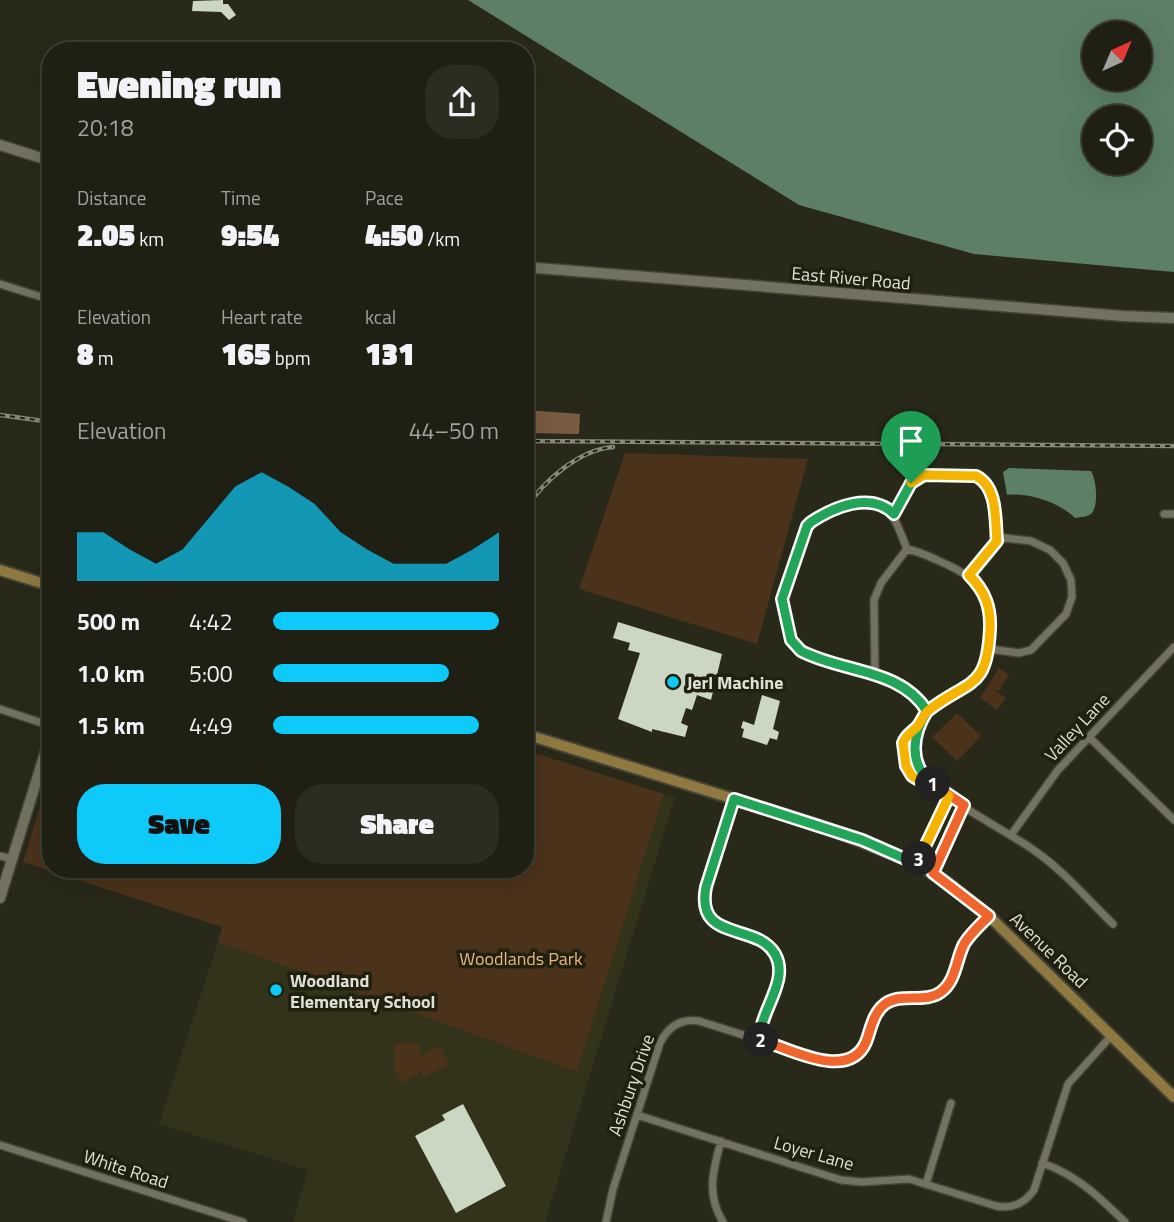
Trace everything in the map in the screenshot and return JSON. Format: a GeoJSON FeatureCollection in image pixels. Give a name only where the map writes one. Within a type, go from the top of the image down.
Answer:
{"type":"FeatureCollection","features":[{"type":"Feature","properties":{"kind":"main road"},"geometry":{"type":"LineString","coordinates":[[0,145],[42,158]]}},
{"type":"Feature","properties":{"kind":"main road","name":"East River Road"},"geometry":{"type":"LineString","coordinates":[[534,268],[1174,318]]}},
{"type":"Feature","properties":{"kind":"main road"},"geometry":{"type":"LineString","coordinates":[[0,570],[42,583]]}},
{"type":"Feature","properties":{"kind":"main road","name":"Avenue Road"},"geometry":{"type":"LineString","coordinates":[[534,737],[849,835],[933,873],[989,916],[1174,1097]]}},
{"type":"Feature","properties":{"kind":"main road"},"geometry":{"type":"LineString","coordinates":[[0,898],[42,763]]}},
{"type":"Feature","properties":{"kind":"street"},"geometry":{"type":"LineString","coordinates":[[0,284],[42,297]]}},
{"type":"Feature","properties":{"kind":"street"},"geometry":{"type":"LineString","coordinates":[[894,514],[911,483],[917,478],[931,475],[976,476],[991,489],[997,541]]}},
{"type":"Feature","properties":{"kind":"street"},"geometry":{"type":"LineString","coordinates":[[907,549],[894,514],[882,505],[866,501],[811,522],[807,526],[782,599],[791,640],[796,647],[808,654],[901,684],[918,696],[927,711]]}},
{"type":"Feature","properties":{"kind":"street"},"geometry":{"type":"LineString","coordinates":[[1164,514],[1174,514]]}},
{"type":"Feature","properties":{"kind":"street"},"geometry":{"type":"LineString","coordinates":[[969,575],[997,541],[1007,538],[1031,541],[1059,557],[1068,570],[1072,597],[1066,614],[1031,650],[1018,653],[989,649]]}},
{"type":"Feature","properties":{"kind":"street"},"geometry":{"type":"LineString","coordinates":[[907,549],[919,551],[969,575],[982,590],[988,605],[989,649],[982,671],[972,682],[927,711],[918,727],[914,751],[921,769],[930,782],[949,796],[1047,859],[1113,924]]}},
{"type":"Feature","properties":{"kind":"street"},"geometry":{"type":"LineString","coordinates":[[875,675],[874,600],[881,583],[907,549]]}},
{"type":"Feature","properties":{"kind":"street","name":"Valley Lane"},"geometry":{"type":"LineString","coordinates":[[1011,835],[1045,786],[1089,737],[1171,657],[1174,647]]}},
{"type":"Feature","properties":{"kind":"street"},"geometry":{"type":"LineString","coordinates":[[0,709],[42,723]]}},
{"type":"Feature","properties":{"kind":"street"},"geometry":{"type":"LineString","coordinates":[[918,727],[905,738],[904,757],[912,776],[922,782],[930,782]]}},
{"type":"Feature","properties":{"kind":"street"},"geometry":{"type":"LineString","coordinates":[[1089,737],[1174,820]]}},
{"type":"Feature","properties":{"kind":"street"},"geometry":{"type":"LineString","coordinates":[[917,864],[949,796]]}},
{"type":"Feature","properties":{"kind":"street"},"geometry":{"type":"LineString","coordinates":[[734,799],[706,887],[704,903],[715,923],[763,941],[776,955],[779,974],[759,1040]]}},
{"type":"Feature","properties":{"kind":"street"},"geometry":{"type":"LineString","coordinates":[[933,873],[964,805]]}},
{"type":"Feature","properties":{"kind":"street"},"geometry":{"type":"LineString","coordinates":[[0,856],[12,859]]}},
{"type":"Feature","properties":{"kind":"street","name":"Ashbury Drive"},"geometry":{"type":"LineString","coordinates":[[607,1222],[613,1189],[660,1043],[674,1025],[693,1020],[834,1063],[849,1061],[860,1051],[875,1015],[886,1003],[896,999],[928,997],[943,990],[953,976],[965,943],[989,916]]}},
{"type":"Feature","properties":{"kind":"street","name":"Loyer Lane"},"geometry":{"type":"LineString","coordinates":[[637,1115],[841,1180],[862,1182],[909,1179],[996,1206],[1010,1207],[1020,1204],[1031,1194],[1069,1084],[1111,1036]]}},
{"type":"Feature","properties":{"kind":"street"},"geometry":{"type":"LineString","coordinates":[[926,1184],[951,1103]]}},
{"type":"Feature","properties":{"kind":"street"},"geometry":{"type":"LineString","coordinates":[[721,1141],[711,1185],[713,1200],[723,1222]]}},
{"type":"Feature","properties":{"kind":"street","name":"White Road"},"geometry":{"type":"LineString","coordinates":[[0,1145],[243,1222]]}},
{"type":"Feature","properties":{"kind":"street"},"geometry":{"type":"LineString","coordinates":[[1042,1163],[1085,1184],[1125,1222]]}},
{"type":"Feature","properties":{"kind":"shaded area"},"geometry":{"type":"Polygon","coordinates":[[[468,0],[1174,0],[1174,272],[974,254],[799,205],[468,0]]]}},
{"type":"Feature","properties":{"kind":"shaded area"},"geometry":{"type":"Polygon","coordinates":[[[534,411],[580,414],[579,434],[534,433],[534,411]]]}},
{"type":"Feature","properties":{"kind":"shaded area"},"geometry":{"type":"Polygon","coordinates":[[[1009,468],[1091,471],[1096,492],[1096,504],[1092,513],[1075,518],[1044,500],[1025,495],[1007,495],[1003,472],[1009,468]]]}},
{"type":"Feature","properties":{"kind":"shaded area","name":"Woodland Elementary School"},"geometry":{"type":"Polygon","coordinates":[[[664,794],[675,797],[545,1222],[293,1222],[308,1170],[159,1124],[218,942],[577,1072],[664,794]]]}},
{"type":"Feature","properties":{"kind":"green space"},"geometry":{"type":"Polygon","coordinates":[[[625,453],[808,459],[757,644],[579,589],[625,453]]]}},
{"type":"Feature","properties":{"kind":"green space"},"geometry":{"type":"Polygon","coordinates":[[[999,668],[1009,674],[999,691],[993,689],[1006,698],[997,710],[980,698],[999,668]]]}},
{"type":"Feature","properties":{"kind":"green space"},"geometry":{"type":"Polygon","coordinates":[[[957,713],[981,736],[957,761],[932,737],[957,713]]]}},
{"type":"Feature","properties":{"kind":"green space","name":"Woodlands Park"},"geometry":{"type":"Polygon","coordinates":[[[534,753],[664,794],[577,1072],[218,942],[222,927],[72,878],[534,878],[534,753]]]}},
{"type":"Feature","properties":{"kind":"green space","name":"Woodlands Park"},"geometry":{"type":"Polygon","coordinates":[[[42,800],[42,868],[23,862],[42,800]]]}},
{"type":"Feature","properties":{"kind":"green space"},"geometry":{"type":"Polygon","coordinates":[[[395,1043],[419,1044],[420,1056],[439,1046],[449,1064],[424,1077],[421,1072],[402,1083],[394,1067],[395,1043]]]}},
{"type":"Feature","properties":{"kind":"building"},"geometry":{"type":"Polygon","coordinates":[[[223,0],[223,4],[228,4],[236,15],[229,20],[221,12],[192,11],[193,1],[223,0]]]}},
{"type":"Feature","properties":{"kind":"building","name":"Jerl Machine"},"geometry":{"type":"Polygon","coordinates":[[[618,622],[722,654],[711,700],[697,695],[692,710],[686,708],[681,723],[688,726],[685,737],[652,729],[652,732],[618,719],[640,653],[628,650],[630,643],[613,638],[618,622]]]}},
{"type":"Feature","properties":{"kind":"building"},"geometry":{"type":"Polygon","coordinates":[[[762,695],[780,701],[773,729],[779,732],[777,740],[770,738],[767,745],[742,737],[744,729],[741,728],[743,721],[754,725],[762,695]]]}},
{"type":"Feature","properties":{"kind":"building"},"geometry":{"type":"Polygon","coordinates":[[[463,1104],[506,1186],[456,1213],[415,1136],[445,1120],[442,1115],[463,1104]]]}},
{"type":"Feature","properties":{"kind":"railway"},"geometry":{"type":"LineString","coordinates":[[0,415],[42,421]]}},
{"type":"Feature","properties":{"kind":"railway"},"geometry":{"type":"LineString","coordinates":[[534,441],[1174,446]]}},
{"type":"Feature","properties":{"kind":"railway"},"geometry":{"type":"LineString","coordinates":[[534,498],[552,478],[575,461],[600,449],[613,447]]}},
{"type":"Feature","properties":{"kind":"place","name":"Jerl Machine"},"geometry":{"type":"Point","coordinates":[673,682]}},
{"type":"Feature","properties":{"kind":"place","name":"Woodland Elementary School"},"geometry":{"type":"Point","coordinates":[276,990]}},
{"type":"Feature","properties":{"kind":"route"},"geometry":{"type":"LineString","coordinates":[[911,483],[894,514],[882,505],[866,501],[811,522],[807,526],[782,599],[791,640],[801,651],[901,684],[918,696],[927,711],[921,721],[915,732],[916,759],[930,782],[949,796],[964,805],[933,873],[989,916],[965,943],[953,976],[943,990],[928,997],[896,999],[886,1003],[875,1015],[860,1051],[849,1061],[834,1063],[759,1040],[779,974],[778,960],[774,951],[763,941],[715,923],[705,908],[704,897],[734,799],[862,840],[917,864],[949,796],[942,790],[930,782],[922,782],[912,776],[906,766],[903,743],[908,734],[918,727],[927,711],[961,692],[986,664],[989,649],[988,605],[982,590],[969,575],[997,541],[991,489],[982,479],[976,476],[924,475],[911,483]]}}]}
